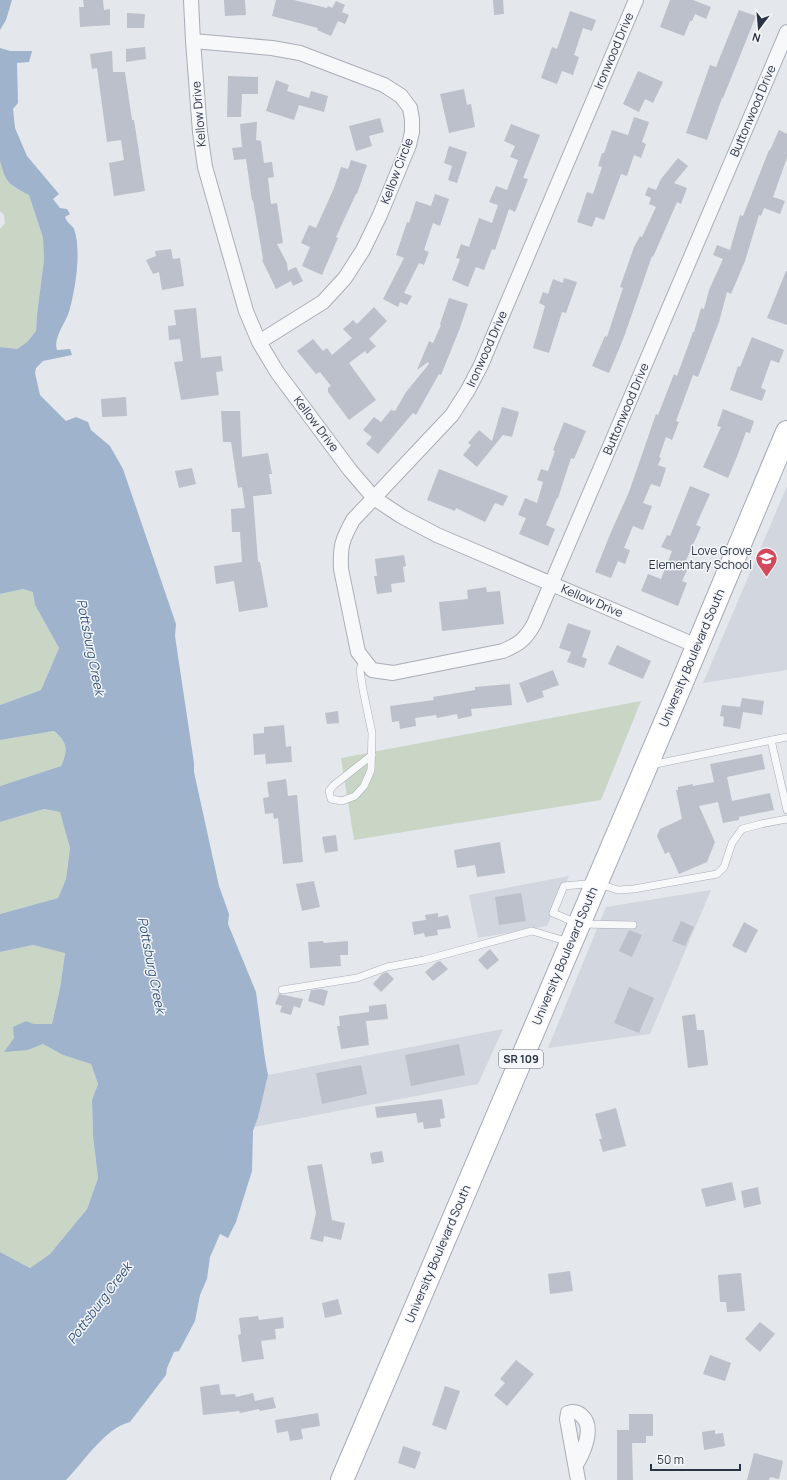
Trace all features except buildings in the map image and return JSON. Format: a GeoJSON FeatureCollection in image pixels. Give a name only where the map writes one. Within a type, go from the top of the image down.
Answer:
{"type":"FeatureCollection","features":[{"type":"Feature","properties":{"kind":"main road","name":"University Boulevard South"},"geometry":{"type":"LineString","coordinates":[[342,1480],[647,766],[787,432]]}},
{"type":"Feature","properties":{"kind":"street","name":"Kellow Drive"},"geometry":{"type":"LineString","coordinates":[[191,0],[200,132],[205,167],[246,311],[259,342],[277,372],[350,470],[374,498],[401,516],[437,535],[697,646]]}},
{"type":"Feature","properties":{"kind":"street","name":"Ironwood Drive"},"geometry":{"type":"LineString","coordinates":[[372,670],[358,652],[341,569],[340,555],[343,537],[353,520],[452,415],[468,390],[481,365],[636,0]]}},
{"type":"Feature","properties":{"kind":"street","name":"Buttonwood Drive"},"geometry":{"type":"LineString","coordinates":[[372,670],[393,673],[503,651],[516,646],[527,637],[534,624],[787,32]]}},
{"type":"Feature","properties":{"kind":"street","name":"Kellow Circle"},"geometry":{"type":"LineString","coordinates":[[193,41],[272,48],[300,53],[384,85],[401,96],[410,108],[412,132],[409,144],[380,215],[363,250],[345,278],[323,302],[259,342]]}},
{"type":"Feature","properties":{"kind":"street"},"geometry":{"type":"LineString","coordinates":[[576,1465],[578,1480]]}},
{"type":"Feature","properties":{"kind":"lane"},"geometry":{"type":"LineString","coordinates":[[363,658],[360,671],[372,733],[372,755],[371,770],[364,786],[354,796],[342,801],[331,799],[329,791],[334,785],[372,755]]}},
{"type":"Feature","properties":{"kind":"lane"},"geometry":{"type":"LineString","coordinates":[[647,766],[787,737]]}},
{"type":"Feature","properties":{"kind":"lane"},"geometry":{"type":"LineString","coordinates":[[772,740],[787,810]]}},
{"type":"Feature","properties":{"kind":"lane"},"geometry":{"type":"LineString","coordinates":[[596,883],[618,890],[634,889],[717,874],[724,867],[732,843],[742,829],[787,819]]}},
{"type":"Feature","properties":{"kind":"lane"},"geometry":{"type":"LineString","coordinates":[[282,990],[357,978],[386,967],[424,960],[532,931],[575,933],[633,925]]}},
{"type":"Feature","properties":{"kind":"shaded area","name":"Love Grove Elementary School"},"geometry":{"type":"Polygon","coordinates":[[[787,486],[787,670],[703,683],[787,486]]]}},
{"type":"Feature","properties":{"kind":"shaded area"},"geometry":{"type":"Polygon","coordinates":[[[569,876],[547,926],[478,938],[469,895],[569,876]]]}},
{"type":"Feature","properties":{"kind":"shaded area"},"geometry":{"type":"Polygon","coordinates":[[[711,890],[650,1034],[548,1048],[606,907],[711,890]]]}},
{"type":"Feature","properties":{"kind":"shaded area"},"geometry":{"type":"Polygon","coordinates":[[[503,1029],[478,1084],[254,1127],[268,1075],[503,1029]]]}},
{"type":"Feature","properties":{"kind":"green space"},"geometry":{"type":"Polygon","coordinates":[[[0,161],[13,187],[29,195],[43,238],[44,260],[36,331],[27,342],[17,349],[0,347],[0,229],[5,223],[4,215],[0,211],[0,161]]]}},
{"type":"Feature","properties":{"kind":"green space"},"geometry":{"type":"Polygon","coordinates":[[[23,589],[34,592],[35,605],[59,648],[41,690],[0,705],[0,594],[23,589]]]}},
{"type":"Feature","properties":{"kind":"green space"},"geometry":{"type":"Polygon","coordinates":[[[641,701],[601,800],[354,840],[341,758],[641,701]]]}},
{"type":"Feature","properties":{"kind":"green space"},"geometry":{"type":"Polygon","coordinates":[[[54,731],[64,743],[66,751],[61,766],[0,786],[0,740],[54,731]]]}},
{"type":"Feature","properties":{"kind":"green space"},"geometry":{"type":"Polygon","coordinates":[[[44,809],[61,812],[70,848],[66,879],[58,898],[0,914],[0,822],[44,809]]]}},
{"type":"Feature","properties":{"kind":"green space"},"geometry":{"type":"Polygon","coordinates":[[[33,945],[65,952],[60,988],[52,1024],[34,1024],[26,1021],[28,1050],[43,1044],[63,1055],[91,1064],[98,1084],[92,1100],[93,1136],[98,1178],[87,1209],[50,1254],[30,1268],[0,1252],[0,952],[33,945]]]}},
{"type":"Feature","properties":{"kind":"water"},"geometry":{"type":"Polygon","coordinates":[[[0,0],[12,0],[6,20],[0,30],[0,0]]]}},
{"type":"Feature","properties":{"kind":"water","name":"Pottsburg Creek"},"geometry":{"type":"Polygon","coordinates":[[[0,48],[10,51],[32,51],[29,62],[17,63],[18,103],[13,109],[15,128],[27,156],[59,194],[53,199],[60,208],[67,209],[70,214],[65,217],[74,229],[76,238],[78,259],[73,293],[69,312],[58,336],[56,345],[57,350],[70,349],[72,355],[43,361],[36,368],[35,373],[40,395],[66,421],[76,417],[88,422],[91,430],[110,446],[123,469],[176,624],[175,636],[194,763],[194,772],[219,886],[229,914],[228,924],[256,992],[268,1075],[258,1117],[253,1131],[252,1171],[236,1222],[228,1238],[220,1234],[210,1257],[207,1279],[200,1295],[195,1321],[179,1351],[174,1352],[167,1368],[166,1375],[130,1422],[121,1425],[112,1431],[95,1446],[66,1480],[0,1480],[0,1252],[30,1268],[50,1254],[87,1209],[98,1178],[93,1136],[92,1100],[98,1084],[91,1064],[63,1055],[43,1044],[28,1050],[4,1052],[14,1038],[13,1027],[26,1021],[34,1024],[52,1024],[60,988],[65,953],[33,945],[0,952],[0,914],[58,898],[66,879],[70,848],[60,812],[44,809],[0,822],[0,786],[61,766],[66,751],[62,739],[54,731],[0,740],[0,705],[41,690],[59,648],[35,605],[33,592],[23,589],[0,594],[0,347],[17,349],[27,342],[36,331],[44,260],[43,238],[29,195],[17,189],[9,182],[4,174],[0,161],[0,48]]]}},
{"type":"Feature","properties":{"kind":"place","name":"Love Grove Elementary School"},"geometry":{"type":"Point","coordinates":[767,578]}}]}
